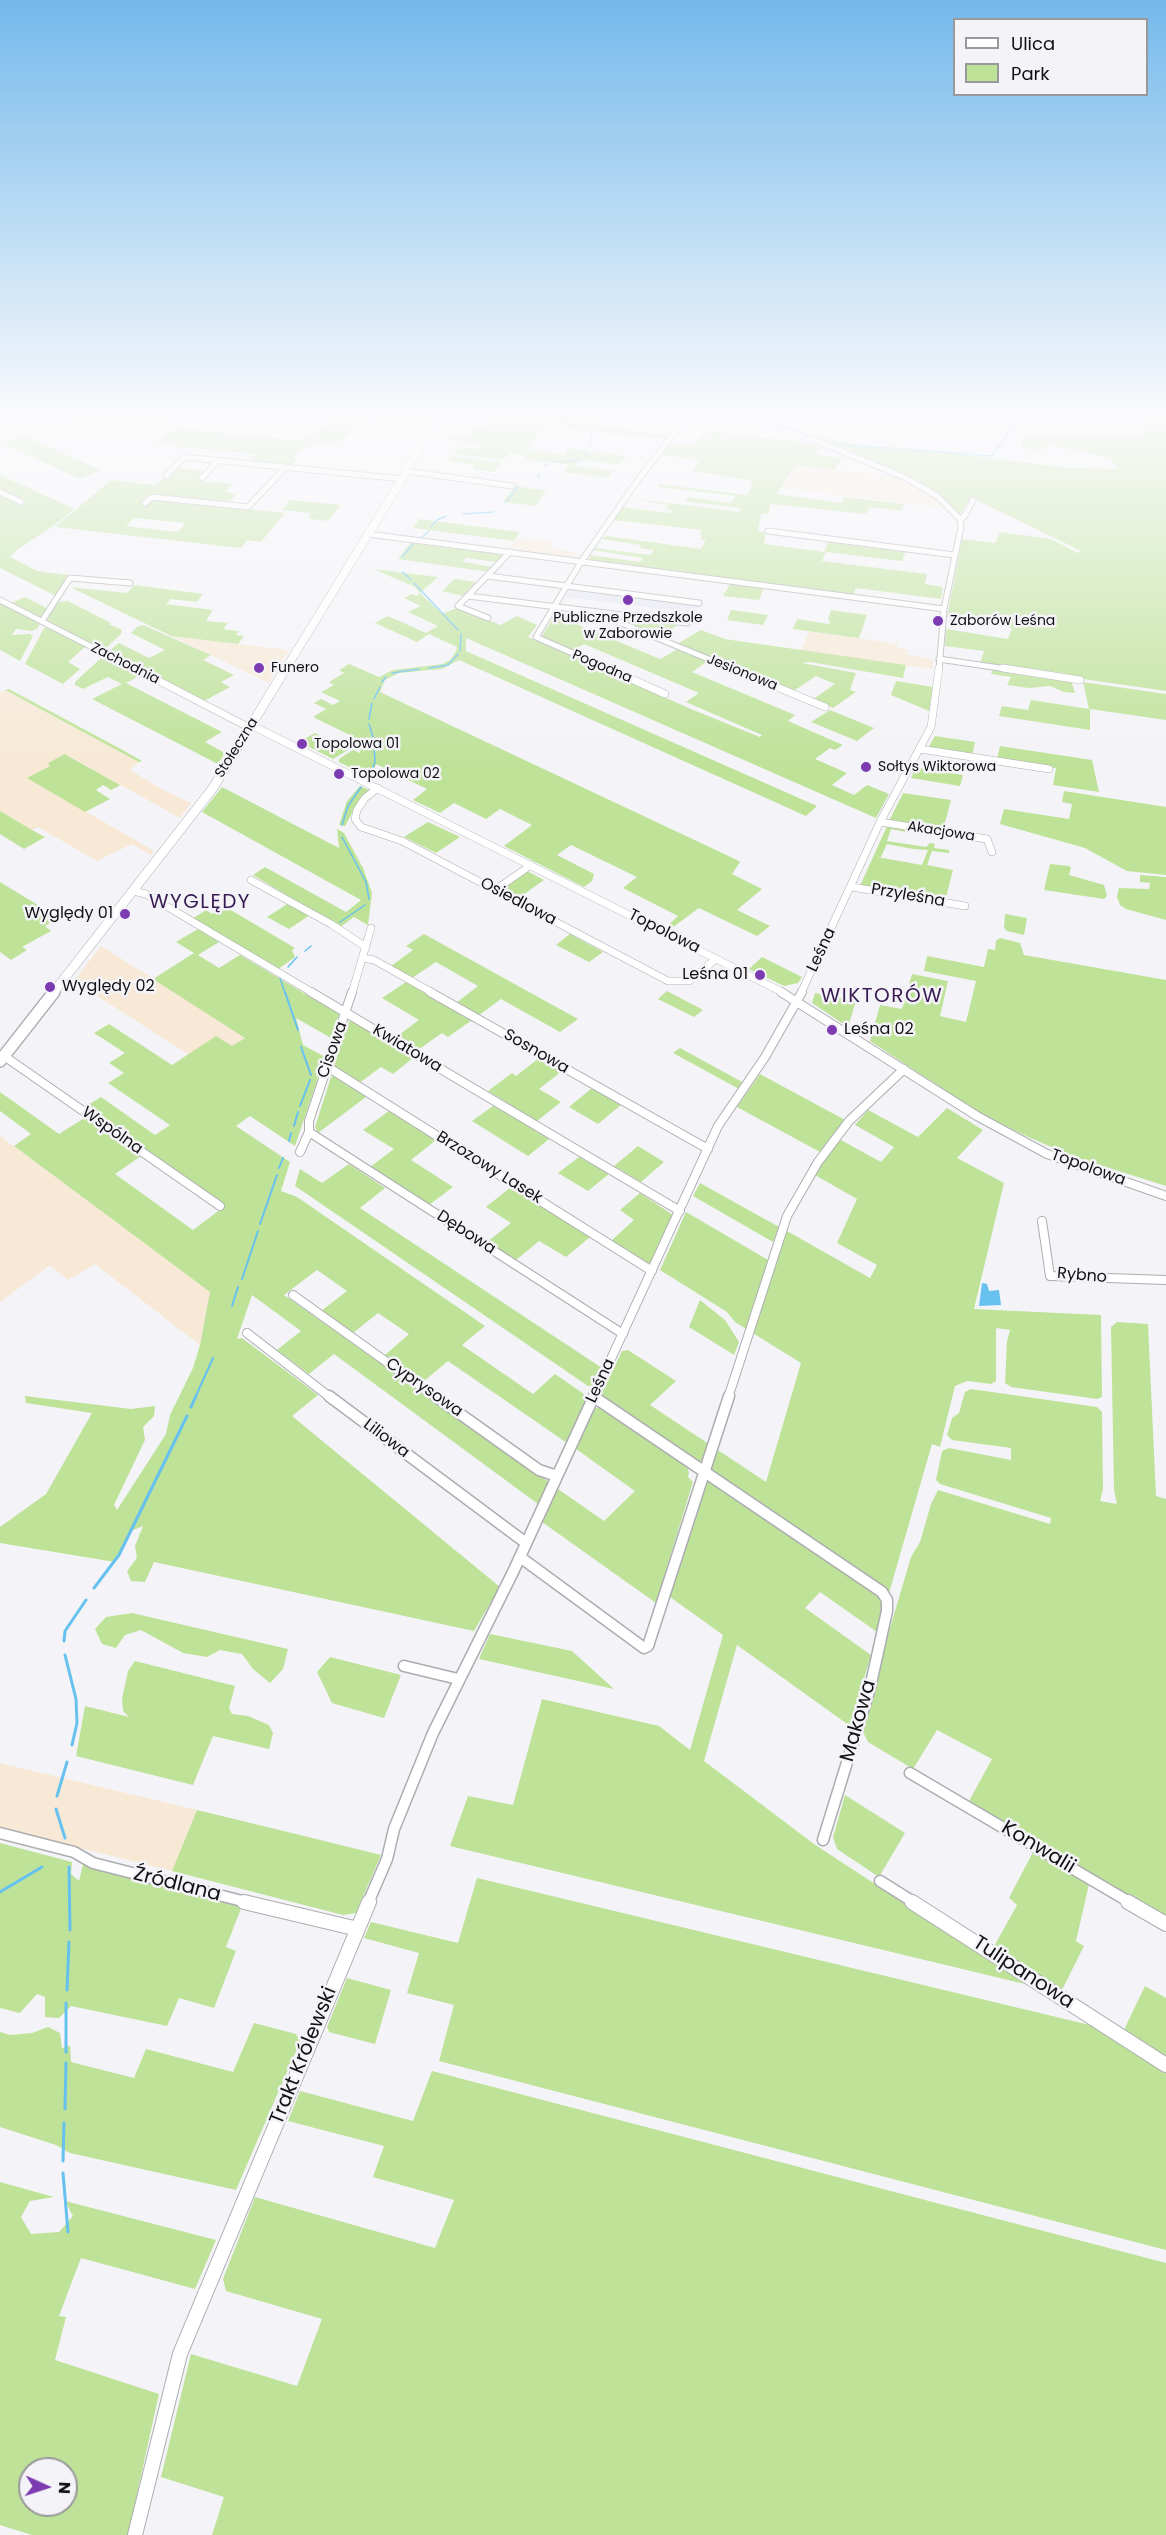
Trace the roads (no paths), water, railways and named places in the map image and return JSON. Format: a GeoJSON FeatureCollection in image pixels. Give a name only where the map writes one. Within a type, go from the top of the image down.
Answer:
{"type":"FeatureCollection","features":[{"type":"Feature","properties":{"kind":"main road","name":"Stołeczna"},"geometry":{"type":"LineString","coordinates":[[2,1059],[213,788],[371,529]]}},
{"type":"Feature","properties":{"kind":"street"},"geometry":{"type":"LineString","coordinates":[[555,607],[581,562],[604,529]]}},
{"type":"Feature","properties":{"kind":"street","name":"Leśna"},"geometry":{"type":"LineString","coordinates":[[505,1589],[718,1126],[765,1057],[797,1000],[880,822],[933,722],[944,609],[960,529]]}},
{"type":"Feature","properties":{"kind":"street"},"geometry":{"type":"LineString","coordinates":[[768,531],[954,555]]}},
{"type":"Feature","properties":{"kind":"street"},"geometry":{"type":"LineString","coordinates":[[368,534],[944,609]]}},
{"type":"Feature","properties":{"kind":"street"},"geometry":{"type":"LineString","coordinates":[[488,618],[458,606],[510,552]]}},
{"type":"Feature","properties":{"kind":"street"},"geometry":{"type":"LineString","coordinates":[[488,576],[699,603]]}},
{"type":"Feature","properties":{"kind":"street"},"geometry":{"type":"LineString","coordinates":[[42,621],[72,577],[129,583]]}},
{"type":"Feature","properties":{"kind":"street"},"geometry":{"type":"LineString","coordinates":[[468,596],[687,623]]}},
{"type":"Feature","properties":{"kind":"street","name":"Zachodnia"},"geometry":{"type":"LineString","coordinates":[[0,600],[251,727]]}},
{"type":"Feature","properties":{"kind":"street","name":"Pogodna"},"geometry":{"type":"LineString","coordinates":[[555,607],[537,636],[540,640],[665,694]]}},
{"type":"Feature","properties":{"kind":"street","name":"Jesionowa"},"geometry":{"type":"LineString","coordinates":[[592,611],[825,707]]}},
{"type":"Feature","properties":{"kind":"street"},"geometry":{"type":"LineString","coordinates":[[939,659],[1080,680]]}},
{"type":"Feature","properties":{"kind":"street","name":"Topolowa"},"geometry":{"type":"LineString","coordinates":[[251,727],[378,788],[797,1000],[977,1116],[1047,1154],[1166,1196]]}},
{"type":"Feature","properties":{"kind":"street"},"geometry":{"type":"LineString","coordinates":[[920,749],[1049,769]]}},
{"type":"Feature","properties":{"kind":"street","name":"Osiedlowa"},"geometry":{"type":"LineString","coordinates":[[378,788],[365,798],[357,810],[355,819],[357,824],[383,836],[402,841],[668,981],[689,981],[716,959]]}},
{"type":"Feature","properties":{"kind":"street","name":"Akacjowa"},"geometry":{"type":"LineString","coordinates":[[880,822],[987,839],[992,852]]}},
{"type":"Feature","properties":{"kind":"street"},"geometry":{"type":"LineString","coordinates":[[495,890],[531,865]]}},
{"type":"Feature","properties":{"kind":"street"},"geometry":{"type":"LineString","coordinates":[[251,880],[331,924],[366,947]]}},
{"type":"Feature","properties":{"kind":"street","name":"Przyleśna"},"geometry":{"type":"LineString","coordinates":[[852,886],[965,906]]}},
{"type":"Feature","properties":{"kind":"street","name":"Kwiatowa"},"geometry":{"type":"LineString","coordinates":[[133,891],[146,894],[680,1211]]}},
{"type":"Feature","properties":{"kind":"street","name":"Cisowa"},"geometry":{"type":"LineString","coordinates":[[300,1152],[309,1132],[309,1121],[346,1013],[371,928]]}},
{"type":"Feature","properties":{"kind":"street","name":"Sosnowa"},"geometry":{"type":"LineString","coordinates":[[363,958],[383,965],[708,1149]]}},
{"type":"Feature","properties":{"kind":"street","name":"Wspólna"},"geometry":{"type":"LineString","coordinates":[[2,1059],[220,1206]]}},
{"type":"Feature","properties":{"kind":"street","name":"Brzozowy Lasek"},"geometry":{"type":"LineString","coordinates":[[326,1066],[652,1271]]}},
{"type":"Feature","properties":{"kind":"street"},"geometry":{"type":"LineString","coordinates":[[520,1557],[644,1648],[652,1638],[703,1471],[777,1244],[796,1198],[818,1162],[849,1121],[904,1069]]}},
{"type":"Feature","properties":{"kind":"street","name":"Dębowa"},"geometry":{"type":"LineString","coordinates":[[309,1132],[623,1334]]}},
{"type":"Feature","properties":{"kind":"street","name":"Rybno"},"geometry":{"type":"LineString","coordinates":[[1042,1221],[1050,1276],[1166,1280]]}},
{"type":"Feature","properties":{"kind":"street","name":"Cyprysowa"},"geometry":{"type":"LineString","coordinates":[[293,1295],[539,1470],[557,1476]]}},
{"type":"Feature","properties":{"kind":"street","name":"Liliowa"},"geometry":{"type":"LineString","coordinates":[[248,1333],[444,1484],[526,1543]]}},
{"type":"Feature","properties":{"kind":"street"},"geometry":{"type":"LineString","coordinates":[[594,1397],[703,1471]]}},
{"type":"Feature","properties":{"kind":"street","name":"Makowa"},"geometry":{"type":"LineString","coordinates":[[703,1471],[882,1592],[887,1600],[887,1611],[870,1688],[822,1840]]}},
{"type":"Feature","properties":{"kind":"street","name":"Trakt Królewski"},"geometry":{"type":"LineString","coordinates":[[135,2535],[180,2354],[387,1859],[394,1829],[458,1679],[505,1589]]}},
{"type":"Feature","properties":{"kind":"street"},"geometry":{"type":"LineString","coordinates":[[404,1666],[458,1679]]}},
{"type":"Feature","properties":{"kind":"street","name":"Konwalii"},"geometry":{"type":"LineString","coordinates":[[910,1773],[1166,1924]]}},
{"type":"Feature","properties":{"kind":"street","name":"Źródlana"},"geometry":{"type":"LineString","coordinates":[[0,1833],[74,1852],[93,1863],[173,1885],[358,1929]]}},
{"type":"Feature","properties":{"kind":"street","name":"Tulipanowa"},"geometry":{"type":"LineString","coordinates":[[880,1881],[1166,2065]]}},
{"type":"Feature","properties":{"kind":"water"},"geometry":{"type":"Polygon","coordinates":[[[982,1283],[987,1284],[989,1291],[999,1290],[1001,1305],[979,1306],[982,1283]]]}},
{"type":"Feature","properties":{"kind":"waterway"},"geometry":{"type":"LineString","coordinates":[[421,538],[429,531]]}},
{"type":"Feature","properties":{"kind":"waterway"},"geometry":{"type":"LineString","coordinates":[[402,557],[414,543]]}},
{"type":"Feature","properties":{"kind":"waterway"},"geometry":{"type":"LineString","coordinates":[[403,572],[411,580]]}},
{"type":"Feature","properties":{"kind":"waterway"},"geometry":{"type":"LineString","coordinates":[[414,583],[458,630]]}},
{"type":"Feature","properties":{"kind":"waterway"},"geometry":{"type":"LineString","coordinates":[[460,651],[461,634]]}},
{"type":"Feature","properties":{"kind":"waterway"},"geometry":{"type":"LineString","coordinates":[[429,668],[448,665],[458,654]]}},
{"type":"Feature","properties":{"kind":"waterway"},"geometry":{"type":"LineString","coordinates":[[392,673],[419,669]]}},
{"type":"Feature","properties":{"kind":"waterway"},"geometry":{"type":"LineString","coordinates":[[382,682],[386,677]]}},
{"type":"Feature","properties":{"kind":"waterway"},"geometry":{"type":"LineString","coordinates":[[374,699],[380,687]]}},
{"type":"Feature","properties":{"kind":"waterway"},"geometry":{"type":"LineString","coordinates":[[369,719],[372,703]]}},
{"type":"Feature","properties":{"kind":"waterway"},"geometry":{"type":"LineString","coordinates":[[369,724],[374,741]]}},
{"type":"Feature","properties":{"kind":"waterway"},"geometry":{"type":"LineString","coordinates":[[369,777],[375,762],[374,746]]}},
{"type":"Feature","properties":{"kind":"waterway"},"geometry":{"type":"LineString","coordinates":[[342,825],[348,806],[361,787]]}},
{"type":"Feature","properties":{"kind":"waterway"},"geometry":{"type":"LineString","coordinates":[[342,837],[366,882],[369,899]]}},
{"type":"Feature","properties":{"kind":"waterway"},"geometry":{"type":"LineString","coordinates":[[340,922],[365,905]]}},
{"type":"Feature","properties":{"kind":"waterway"},"geometry":{"type":"LineString","coordinates":[[305,951],[311,946]]}},
{"type":"Feature","properties":{"kind":"waterway"},"geometry":{"type":"LineString","coordinates":[[288,967],[297,957]]}},
{"type":"Feature","properties":{"kind":"waterway"},"geometry":{"type":"LineString","coordinates":[[280,978],[285,993]]}},
{"type":"Feature","properties":{"kind":"waterway"},"geometry":{"type":"LineString","coordinates":[[285,992],[298,1030]]}},
{"type":"Feature","properties":{"kind":"waterway"},"geometry":{"type":"LineString","coordinates":[[301,1047],[311,1075]]}},
{"type":"Feature","properties":{"kind":"waterway"},"geometry":{"type":"LineString","coordinates":[[300,1106],[310,1080]]}},
{"type":"Feature","properties":{"kind":"waterway"},"geometry":{"type":"LineString","coordinates":[[294,1126],[298,1112]]}},
{"type":"Feature","properties":{"kind":"waterway"},"geometry":{"type":"LineString","coordinates":[[289,1141],[291,1133]]}},
{"type":"Feature","properties":{"kind":"waterway"},"geometry":{"type":"LineString","coordinates":[[279,1168],[283,1158]]}},
{"type":"Feature","properties":{"kind":"waterway"},"geometry":{"type":"LineString","coordinates":[[260,1224],[277,1175]]}},
{"type":"Feature","properties":{"kind":"waterway"},"geometry":{"type":"LineString","coordinates":[[242,1279],[258,1231]]}},
{"type":"Feature","properties":{"kind":"waterway"},"geometry":{"type":"LineString","coordinates":[[232,1306],[238,1287]]}},
{"type":"Feature","properties":{"kind":"waterway"},"geometry":{"type":"LineString","coordinates":[[195,1398],[213,1358]]}},
{"type":"Feature","properties":{"kind":"waterway"},"geometry":{"type":"LineString","coordinates":[[191,1407],[196,1396]]}},
{"type":"Feature","properties":{"kind":"waterway"},"geometry":{"type":"LineString","coordinates":[[94,1588],[119,1555],[187,1416]]}},
{"type":"Feature","properties":{"kind":"waterway"},"geometry":{"type":"LineString","coordinates":[[64,1641],[65,1631],[86,1600]]}},
{"type":"Feature","properties":{"kind":"waterway"},"geometry":{"type":"LineString","coordinates":[[65,1655],[76,1699],[77,1723],[72,1745]]}},
{"type":"Feature","properties":{"kind":"waterway"},"geometry":{"type":"LineString","coordinates":[[57,1796],[67,1762]]}},
{"type":"Feature","properties":{"kind":"waterway"},"geometry":{"type":"LineString","coordinates":[[56,1809],[65,1838]]}},
{"type":"Feature","properties":{"kind":"waterway"},"geometry":{"type":"LineString","coordinates":[[0,1892],[42,1867]]}},
{"type":"Feature","properties":{"kind":"waterway"},"geometry":{"type":"LineString","coordinates":[[69,1867],[70,1930]]}},
{"type":"Feature","properties":{"kind":"waterway"},"geometry":{"type":"LineString","coordinates":[[67,1990],[69,1942]]}},
{"type":"Feature","properties":{"kind":"waterway"},"geometry":{"type":"LineString","coordinates":[[66,2003],[66,2052]]}},
{"type":"Feature","properties":{"kind":"waterway"},"geometry":{"type":"LineString","coordinates":[[65,2109],[66,2063]]}},
{"type":"Feature","properties":{"kind":"waterway"},"geometry":{"type":"LineString","coordinates":[[63,2161],[64,2123]]}},
{"type":"Feature","properties":{"kind":"waterway"},"geometry":{"type":"LineString","coordinates":[[63,2173],[68,2232]]}},
{"type":"Feature","properties":{"kind":"place","name":"Publiczne Przedszkole w Zaborowie"},"geometry":{"type":"Point","coordinates":[628,600]}},
{"type":"Feature","properties":{"kind":"place","name":"Zaborów Leśna"},"geometry":{"type":"Point","coordinates":[938,621]}},
{"type":"Feature","properties":{"kind":"place","name":"Funero"},"geometry":{"type":"Point","coordinates":[259,668]}},
{"type":"Feature","properties":{"kind":"place","name":"Topolowa 01"},"geometry":{"type":"Point","coordinates":[302,744]}},
{"type":"Feature","properties":{"kind":"place","name":"Sołtys Wiktorowa"},"geometry":{"type":"Point","coordinates":[866,767]}},
{"type":"Feature","properties":{"kind":"place","name":"Topolowa 02"},"geometry":{"type":"Point","coordinates":[339,774]}},
{"type":"Feature","properties":{"kind":"place","name":"Wyględy 01"},"geometry":{"type":"Point","coordinates":[125,914]}},
{"type":"Feature","properties":{"kind":"place","name":"Leśna 01"},"geometry":{"type":"Point","coordinates":[760,975]}},
{"type":"Feature","properties":{"kind":"place","name":"Wyględy 02"},"geometry":{"type":"Point","coordinates":[50,987]}},
{"type":"Feature","properties":{"kind":"place","name":"Leśna 02"},"geometry":{"type":"Point","coordinates":[832,1030]}},
{"type":"Feature","properties":{"kind":"district","name":"WYGLĘDY"},"geometry":{"type":"Point","coordinates":[200,903]}},
{"type":"Feature","properties":{"kind":"district","name":"WIKTORÓW"},"geometry":{"type":"Point","coordinates":[882,997]}}]}
